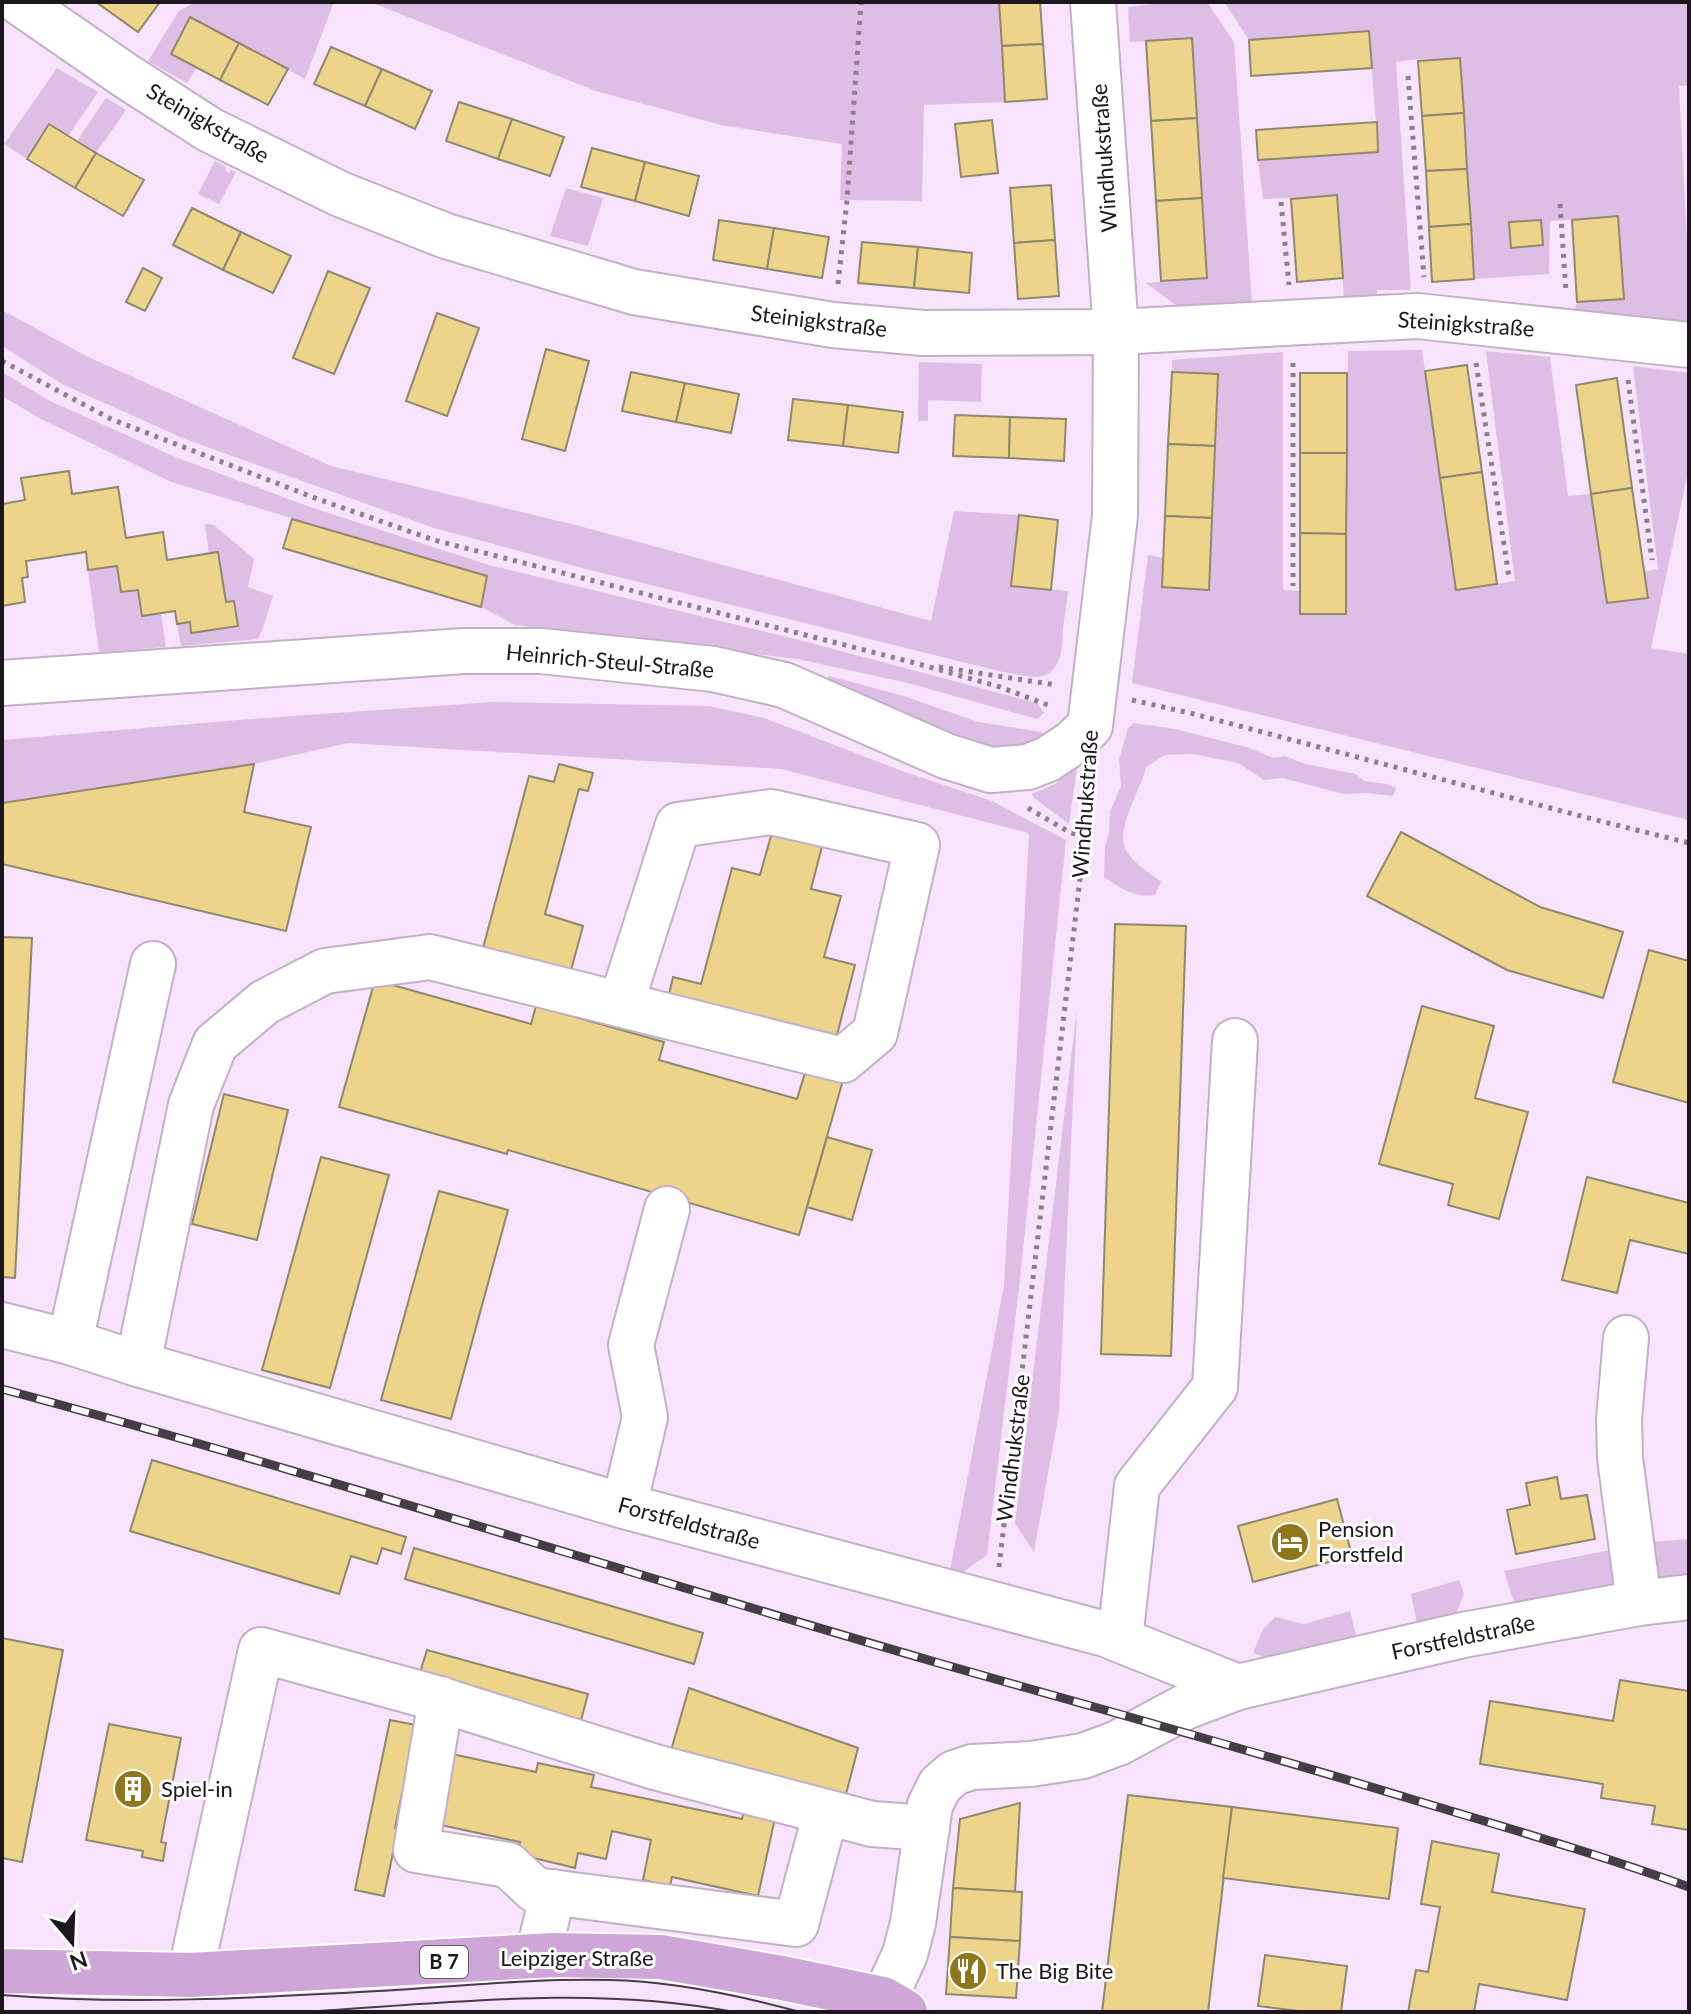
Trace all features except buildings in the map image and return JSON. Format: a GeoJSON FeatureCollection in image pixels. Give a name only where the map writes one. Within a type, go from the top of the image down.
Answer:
{"type":"FeatureCollection","features":[{"type":"Feature","properties":{"kind":"main road","name":"Leipziger Straße"},"geometry":{"type":"LineString","coordinates":[[2,1971],[190,1975],[538,1956],[661,1957],[782,1978],[889,2008]]}},
{"type":"Feature","properties":{"kind":"street","name":"Steinigkstraße"},"geometry":{"type":"LineString","coordinates":[[19,2],[210,130],[340,194],[446,236],[634,292],[833,325],[923,333],[1116,332],[1418,316],[1689,345]]}},
{"type":"Feature","properties":{"kind":"street","name":"Windhukstraße"},"geometry":{"type":"LineString","coordinates":[[1093,2],[1116,332],[1115,516],[1093,709]]}},
{"type":"Feature","properties":{"kind":"street","name":"Heinrich-Steul-Straße"},"geometry":{"type":"LineString","coordinates":[[2,683],[464,651],[541,651],[713,669],[784,685],[946,756],[991,770],[1028,767],[1048,759],[1072,743],[1093,709]]}},
{"type":"Feature","properties":{"kind":"street"},"geometry":{"type":"LineString","coordinates":[[138,1364],[191,1105],[215,1044],[265,1002],[325,971],[430,957],[843,1060],[875,1033],[917,845],[771,812],[678,825],[621,1004]]}},
{"type":"Feature","properties":{"kind":"street"},"geometry":{"type":"LineString","coordinates":[[70,1342],[153,964]]}},
{"type":"Feature","properties":{"kind":"street"},"geometry":{"type":"LineString","coordinates":[[1120,1639],[1137,1486],[1215,1387],[1235,1041]]}},
{"type":"Feature","properties":{"kind":"street"},"geometry":{"type":"LineString","coordinates":[[624,1506],[645,1417],[631,1345],[667,1209]]}},
{"type":"Feature","properties":{"kind":"street","name":"Forstfeldstraße"},"geometry":{"type":"LineString","coordinates":[[2,1325],[70,1342],[624,1506],[1105,1634],[1238,1687]]}},
{"type":"Feature","properties":{"kind":"street"},"geometry":{"type":"LineString","coordinates":[[1626,1338],[1619,1419],[1620,1458],[1639,1603]]}},
{"type":"Feature","properties":{"kind":"street","name":"Forstfeldstraße"},"geometry":{"type":"LineString","coordinates":[[889,2008],[894,1979],[913,1923],[930,1805],[940,1785],[954,1773],[972,1767],[1031,1764],[1083,1756],[1118,1743],[1185,1707],[1238,1687],[1463,1635],[1689,1597]]}},
{"type":"Feature","properties":{"kind":"street"},"geometry":{"type":"LineString","coordinates":[[190,1975],[261,1650],[441,1699],[655,1767],[872,1824],[927,1828]]}},
{"type":"Feature","properties":{"kind":"street"},"geometry":{"type":"LineString","coordinates":[[441,1699],[416,1850],[508,1865],[535,1890],[796,1924],[826,1812]]}},
{"type":"Feature","properties":{"kind":"street"},"geometry":{"type":"LineString","coordinates":[[538,1956],[553,1892]]}},
{"type":"Feature","properties":{"kind":"path"},"geometry":{"type":"LineString","coordinates":[[833,325],[847,200],[861,2]]}},
{"type":"Feature","properties":{"kind":"path"},"geometry":{"type":"LineString","coordinates":[[1408,76],[1427,318]]}},
{"type":"Feature","properties":{"kind":"path"},"geometry":{"type":"LineString","coordinates":[[1281,202],[1293,323],[1293,586]]}},
{"type":"Feature","properties":{"kind":"path"},"geometry":{"type":"LineString","coordinates":[[1560,204],[1568,333]]}},
{"type":"Feature","properties":{"kind":"path"},"geometry":{"type":"LineString","coordinates":[[1475,322],[1476,365],[1509,577]]}},
{"type":"Feature","properties":{"kind":"path"},"geometry":{"type":"LineString","coordinates":[[1626,339],[1627,376],[1652,560]]}},
{"type":"Feature","properties":{"kind":"path"},"geometry":{"type":"LineString","coordinates":[[2,361],[111,419],[315,498],[434,540],[1093,709]]}},
{"type":"Feature","properties":{"kind":"path"},"geometry":{"type":"LineString","coordinates":[[915,663],[1012,691],[1062,710],[1093,709],[1204,717],[1689,843]]}},
{"type":"Feature","properties":{"kind":"path","name":"Windhukstraße"},"geometry":{"type":"LineString","coordinates":[[994,1604],[1085,836],[1093,709]]}},
{"type":"Feature","properties":{"kind":"shaded area"},"geometry":{"type":"Polygon","coordinates":[[[195,2],[334,2],[305,79],[190,17],[171,53],[196,68],[187,83],[148,61],[179,11],[195,2]]]}},
{"type":"Feature","properties":{"kind":"shaded area"},"geometry":{"type":"Polygon","coordinates":[[[370,2],[999,2],[1005,102],[924,105],[922,201],[840,200],[842,144],[721,125],[596,91],[370,2]]]}},
{"type":"Feature","properties":{"kind":"shaded area"},"geometry":{"type":"Polygon","coordinates":[[[1207,2],[1234,42],[1252,303],[1177,306],[1146,283],[1207,278],[1192,39],[1130,42],[1128,7],[1207,2]]]}},
{"type":"Feature","properties":{"kind":"shaded area"},"geometry":{"type":"Polygon","coordinates":[[[1224,2],[1689,2],[1689,85],[1679,86],[1689,323],[1574,313],[1577,302],[1624,299],[1618,216],[1550,221],[1549,274],[1474,279],[1460,58],[1396,62],[1411,290],[1377,290],[1377,298],[1344,299],[1337,196],[1263,199],[1258,160],[1378,152],[1369,31],[1249,40],[1224,2]]]}},
{"type":"Feature","properties":{"kind":"shaded area"},"geometry":{"type":"Polygon","coordinates":[[[57,68],[98,92],[68,136],[49,124],[27,159],[4,144],[57,68]]]}},
{"type":"Feature","properties":{"kind":"shaded area"},"geometry":{"type":"Polygon","coordinates":[[[106,98],[126,110],[96,153],[77,141],[106,98]]]}},
{"type":"Feature","properties":{"kind":"shaded area"},"geometry":{"type":"Polygon","coordinates":[[[215,161],[226,167],[225,171],[236,172],[219,204],[198,194],[215,161]]]}},
{"type":"Feature","properties":{"kind":"shaded area"},"geometry":{"type":"Polygon","coordinates":[[[566,188],[603,198],[588,246],[550,236],[566,188]]]}},
{"type":"Feature","properties":{"kind":"shaded area"},"geometry":{"type":"Polygon","coordinates":[[[2,310],[86,356],[331,466],[583,527],[931,621],[954,511],[1019,515],[1011,585],[1068,591],[1059,660],[1043,676],[1003,672],[578,567],[434,528],[185,439],[62,384],[2,346],[2,310]]]}},
{"type":"Feature","properties":{"kind":"shaded area"},"geometry":{"type":"Polygon","coordinates":[[[1422,350],[1456,590],[1515,581],[1486,351],[1550,357],[1568,496],[1591,494],[1607,603],[1647,598],[1644,572],[1658,569],[1633,366],[1689,373],[1689,467],[1651,648],[1689,654],[1689,820],[1132,683],[1148,555],[1164,558],[1163,587],[1208,590],[1218,374],[1172,372],[1172,360],[1283,352],[1283,590],[1300,591],[1300,614],[1346,614],[1348,351],[1422,350]]]}},
{"type":"Feature","properties":{"kind":"shaded area"},"geometry":{"type":"Polygon","coordinates":[[[919,362],[982,364],[981,402],[928,400],[928,421],[918,421],[919,362]]]}},
{"type":"Feature","properties":{"kind":"shaded area"},"geometry":{"type":"Polygon","coordinates":[[[2,372],[50,401],[178,458],[310,507],[489,565],[807,642],[1037,703],[1044,713],[1037,719],[908,683],[797,659],[515,625],[481,607],[486,576],[171,482],[39,418],[2,396],[2,372]]]}},
{"type":"Feature","properties":{"kind":"shaded area"},"geometry":{"type":"Polygon","coordinates":[[[207,524],[214,525],[254,559],[248,587],[273,596],[258,639],[181,646],[177,624],[190,622],[192,633],[238,625],[235,601],[226,602],[218,552],[209,554],[207,524]]]}},
{"type":"Feature","properties":{"kind":"shaded area"},"geometry":{"type":"Polygon","coordinates":[[[117,566],[121,592],[138,590],[142,616],[161,614],[166,647],[99,652],[88,570],[117,566]]]}},
{"type":"Feature","properties":{"kind":"shaded area"},"geometry":{"type":"Polygon","coordinates":[[[829,676],[904,696],[978,722],[1042,732],[1044,737],[1040,741],[991,754],[826,682],[829,676]]]}},
{"type":"Feature","properties":{"kind":"shaded area"},"geometry":{"type":"Polygon","coordinates":[[[493,702],[709,706],[764,718],[905,772],[992,801],[1066,840],[1019,1288],[987,1555],[963,1572],[949,1576],[1004,1286],[1029,833],[781,769],[348,743],[254,764],[2,803],[2,740],[493,702]]]}},
{"type":"Feature","properties":{"kind":"shaded area"},"geometry":{"type":"Polygon","coordinates":[[[1134,723],[1175,729],[1246,747],[1274,758],[1285,756],[1396,788],[1393,796],[1343,794],[1283,778],[1264,780],[1238,763],[1193,754],[1165,755],[1146,767],[1123,834],[1130,857],[1161,882],[1155,895],[1134,894],[1104,877],[1110,812],[1121,786],[1119,760],[1128,728],[1134,723]]]}},
{"type":"Feature","properties":{"kind":"shaded area"},"geometry":{"type":"Polygon","coordinates":[[[1076,766],[1069,824],[1032,794],[1055,784],[1076,766]]]}},
{"type":"Feature","properties":{"kind":"shaded area"},"geometry":{"type":"Polygon","coordinates":[[[1077,1009],[1059,1412],[1034,1552],[1015,1524],[1077,1009]]]}},
{"type":"Feature","properties":{"kind":"shaded area"},"geometry":{"type":"Polygon","coordinates":[[[1689,1539],[1689,1579],[1661,1583],[1652,1542],[1689,1539]]]}},
{"type":"Feature","properties":{"kind":"shaded area"},"geometry":{"type":"Polygon","coordinates":[[[1616,1549],[1624,1586],[1521,1606],[1514,1603],[1504,1571],[1616,1549]]]}},
{"type":"Feature","properties":{"kind":"shaded area"},"geometry":{"type":"Polygon","coordinates":[[[1459,1580],[1464,1594],[1455,1616],[1417,1623],[1411,1594],[1459,1580]]]}},
{"type":"Feature","properties":{"kind":"shaded area"},"geometry":{"type":"Polygon","coordinates":[[[1350,1611],[1357,1639],[1275,1661],[1253,1653],[1263,1629],[1275,1617],[1304,1624],[1350,1611]]]}},
{"type":"Feature","properties":{"kind":"tram line"},"geometry":{"type":"LineString","coordinates":[[2,1995],[96,2000],[190,1999],[609,1980],[705,1990],[800,2012]]}},
{"type":"Feature","properties":{"kind":"tram line"},"geometry":{"type":"LineString","coordinates":[[305,2012],[520,1998],[627,1999],[734,2012]]}},
{"type":"Feature","properties":{"kind":"tram line"},"geometry":{"type":"LineString","coordinates":[[2,2012],[7,2012]]}},
{"type":"Feature","properties":{"kind":"railway"},"geometry":{"type":"LineString","coordinates":[[2,1389],[236,1454],[818,1628],[1352,1781],[1586,1852],[1689,1887]]}},
{"type":"Feature","properties":{"kind":"place","name":"Pension Forstfeld"},"geometry":{"type":"Point","coordinates":[1290,1542]}},
{"type":"Feature","properties":{"kind":"place","name":"Spiel-in"},"geometry":{"type":"Point","coordinates":[133,1789]}},
{"type":"Feature","properties":{"kind":"place","name":"The Big Bite"},"geometry":{"type":"Point","coordinates":[968,1971]}}]}
